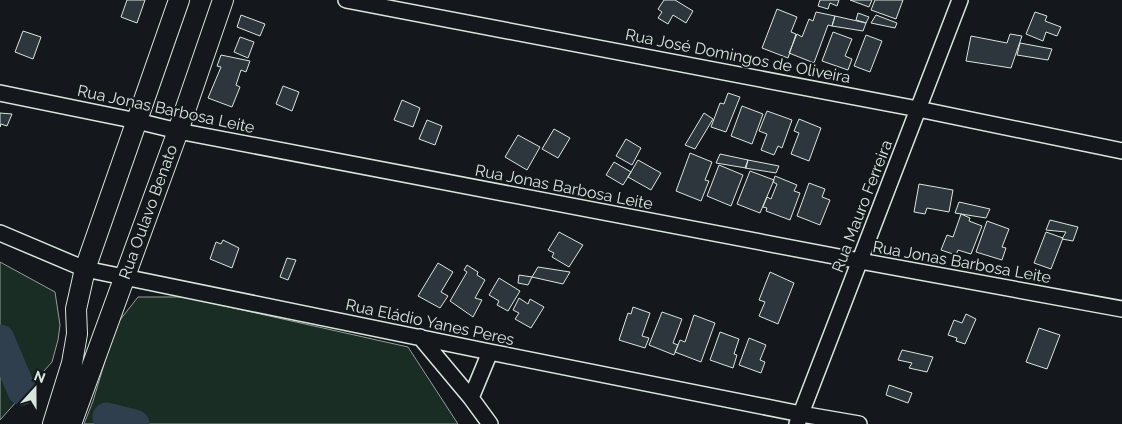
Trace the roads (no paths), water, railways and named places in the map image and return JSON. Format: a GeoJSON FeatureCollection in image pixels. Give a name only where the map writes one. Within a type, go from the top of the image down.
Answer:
{"type":"FeatureCollection","features":[{"type":"Feature","properties":{"kind":"street"},"geometry":{"type":"LineString","coordinates":[[53,424],[72,363],[77,334],[76,309],[85,269],[179,0]]}},
{"type":"Feature","properties":{"kind":"street","name":"Rua Oulavo Benato"},"geometry":{"type":"LineString","coordinates":[[71,424],[178,131],[223,0]]}},
{"type":"Feature","properties":{"kind":"street","name":"Rua José Domingos de Oliveira"},"geometry":{"type":"LineString","coordinates":[[346,0],[918,108],[1122,151]]}},
{"type":"Feature","properties":{"kind":"street","name":"Rua Mauro Ferreira"},"geometry":{"type":"LineString","coordinates":[[799,419],[960,0]]}},
{"type":"Feature","properties":{"kind":"street","name":"Rua Jonas Barbosa Leite"},"geometry":{"type":"LineString","coordinates":[[0,93],[178,131],[1122,309]]}},
{"type":"Feature","properties":{"kind":"street","name":"Rua Eládio Yanes Peres"},"geometry":{"type":"LineString","coordinates":[[0,232],[85,269],[420,337],[799,419],[859,424]]}},
{"type":"Feature","properties":{"kind":"street"},"geometry":{"type":"LineString","coordinates":[[420,337],[490,424]]}},
{"type":"Feature","properties":{"kind":"street"},"geometry":{"type":"LineString","coordinates":[[471,398],[490,352]]}},
{"type":"Feature","properties":{"kind":"waterway"},"geometry":{"type":"LineString","coordinates":[[0,339],[22,391]]}},
{"type":"Feature","properties":{"kind":"waterway"},"geometry":{"type":"LineString","coordinates":[[107,417],[135,424]]}}]}
